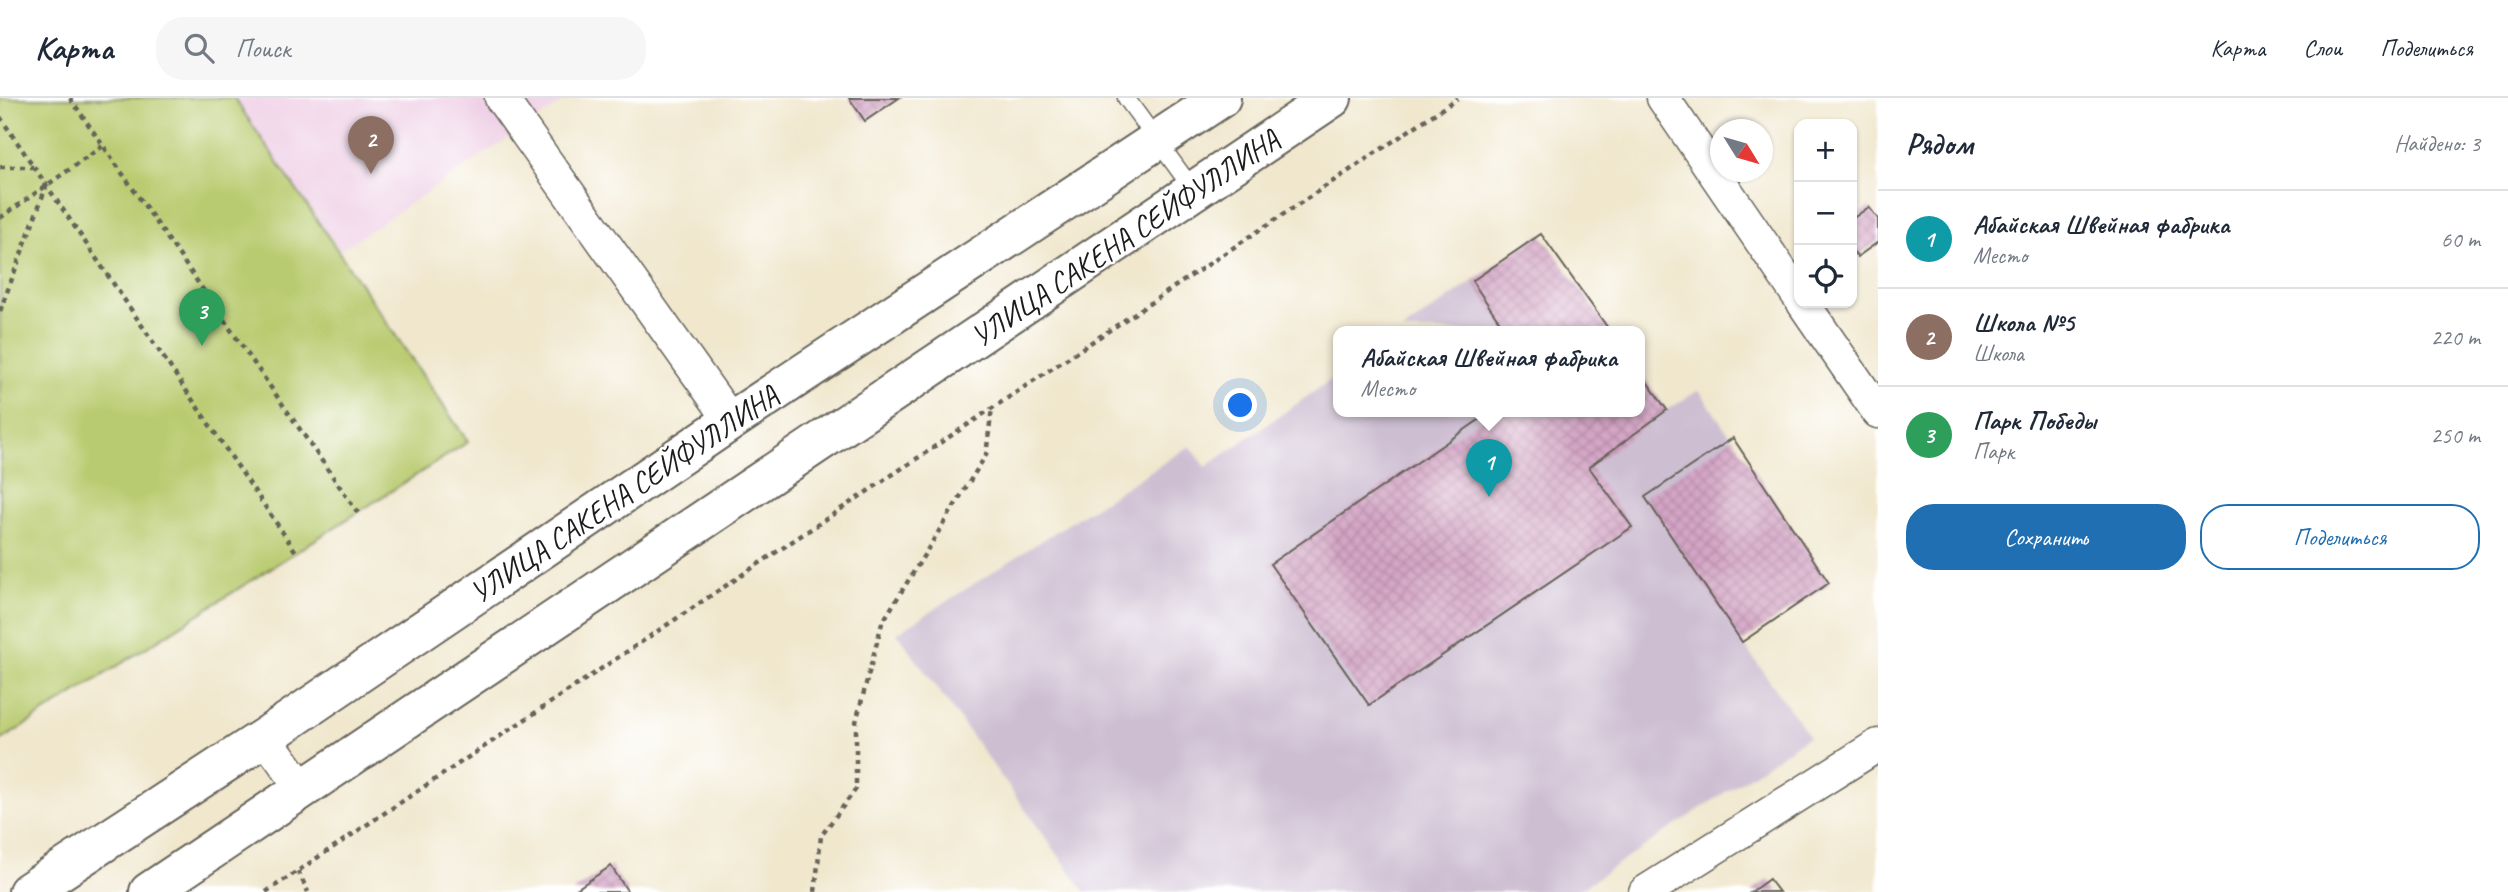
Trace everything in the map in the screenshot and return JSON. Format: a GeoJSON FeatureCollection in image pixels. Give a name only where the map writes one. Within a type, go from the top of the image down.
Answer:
{"type":"FeatureCollection","features":[{"type":"Feature","properties":{"kind":"street"},"geometry":{"type":"LineString","coordinates":[[501,98],[731,421]]}},
{"type":"Feature","properties":{"kind":"street","name":"УЛИЦА САКЕНА СЕЙФУЛЛИНА"},"geometry":{"type":"LineString","coordinates":[[28,892],[265,737],[731,421],[1221,98]]}},
{"type":"Feature","properties":{"kind":"street","name":"УЛИЦА САКЕНА СЕЙФУЛЛИНА"},"geometry":{"type":"LineString","coordinates":[[149,892],[1332,98]]}},
{"type":"Feature","properties":{"kind":"street"},"geometry":{"type":"LineString","coordinates":[[1663,98],[1794,290]]}},
{"type":"Feature","properties":{"kind":"street"},"geometry":{"type":"LineString","coordinates":[[1806,308],[1878,412]]}},
{"type":"Feature","properties":{"kind":"street"},"geometry":{"type":"LineString","coordinates":[[265,737],[302,788]]}},
{"type":"Feature","properties":{"kind":"street"},"geometry":{"type":"LineString","coordinates":[[1646,892],[1878,745]]}},
{"type":"Feature","properties":{"kind":"lane"},"geometry":{"type":"LineString","coordinates":[[1126,98],[1194,191]]}},
{"type":"Feature","properties":{"kind":"path"},"geometry":{"type":"LineString","coordinates":[[70,98],[358,513]]}},
{"type":"Feature","properties":{"kind":"path"},"geometry":{"type":"LineString","coordinates":[[266,892],[1458,98]]}},
{"type":"Feature","properties":{"kind":"path"},"geometry":{"type":"LineString","coordinates":[[0,117],[296,552]]}},
{"type":"Feature","properties":{"kind":"path"},"geometry":{"type":"LineString","coordinates":[[0,218],[103,146]]}},
{"type":"Feature","properties":{"kind":"path"},"geometry":{"type":"LineString","coordinates":[[0,167],[34,167]]}},
{"type":"Feature","properties":{"kind":"path"},"geometry":{"type":"LineString","coordinates":[[0,312],[46,186]]}},
{"type":"Feature","properties":{"kind":"path"},"geometry":{"type":"LineString","coordinates":[[814,892],[821,836],[856,789],[856,722],[882,623],[986,455],[992,407]]}},
{"type":"Feature","properties":{"kind":"path"},"geometry":{"type":"LineString","coordinates":[[298,871],[308,892]]}},
{"type":"Feature","properties":{"kind":"shaded area"},"geometry":{"type":"Polygon","coordinates":[[[234,98],[569,98],[340,250],[234,98]]]}},
{"type":"Feature","properties":{"kind":"shaded area"},"geometry":{"type":"Polygon","coordinates":[[[1541,234],[1606,326],[1409,326],[1541,234]]]}},
{"type":"Feature","properties":{"kind":"shaded area"},"geometry":{"type":"Polygon","coordinates":[[[1333,378],[1333,417],[1645,417],[1645,379],[1667,410],[1699,390],[1829,583],[1742,642],[1809,736],[1576,892],[1085,892],[897,633],[1190,446],[1206,467],[1333,378]]]}},
{"type":"Feature","properties":{"kind":"green space"},"geometry":{"type":"Polygon","coordinates":[[[0,98],[234,98],[468,442],[0,741],[0,98]]]}},
{"type":"Feature","properties":{"kind":"building"},"geometry":{"type":"Polygon","coordinates":[[[849,98],[899,98],[865,121],[849,98]]]}},
{"type":"Feature","properties":{"kind":"building"},"geometry":{"type":"Polygon","coordinates":[[[1869,207],[1878,219],[1878,242],[1857,257],[1857,245],[1857,215],[1869,207]]]}},
{"type":"Feature","properties":{"kind":"building"},"geometry":{"type":"Polygon","coordinates":[[[1541,234],[1606,326],[1503,326],[1472,281],[1541,234]]]}},
{"type":"Feature","properties":{"kind":"building"},"geometry":{"type":"Polygon","coordinates":[[[1645,379],[1667,410],[1589,467],[1632,527],[1369,705],[1270,564],[1483,417],[1645,417],[1645,379]]]}},
{"type":"Feature","properties":{"kind":"building"},"geometry":{"type":"Polygon","coordinates":[[[1733,438],[1829,583],[1742,642],[1645,497],[1733,438]]]}},
{"type":"Feature","properties":{"kind":"building"},"geometry":{"type":"Polygon","coordinates":[[[611,866],[628,892],[572,892],[611,866]]]}},
{"type":"Feature","properties":{"kind":"building"},"geometry":{"type":"Polygon","coordinates":[[[1769,879],[1779,892],[1751,892],[1769,879]]]}},
{"type":"Feature","properties":{"kind":"place","name":"Школа №5"},"geometry":{"type":"Point","coordinates":[371,174]}},
{"type":"Feature","properties":{"kind":"place","name":"Парк Победы"},"geometry":{"type":"Point","coordinates":[202,346]}},
{"type":"Feature","properties":{"kind":"place","name":"Абайская Швейная фабрика"},"geometry":{"type":"Point","coordinates":[1489,497]}}]}
